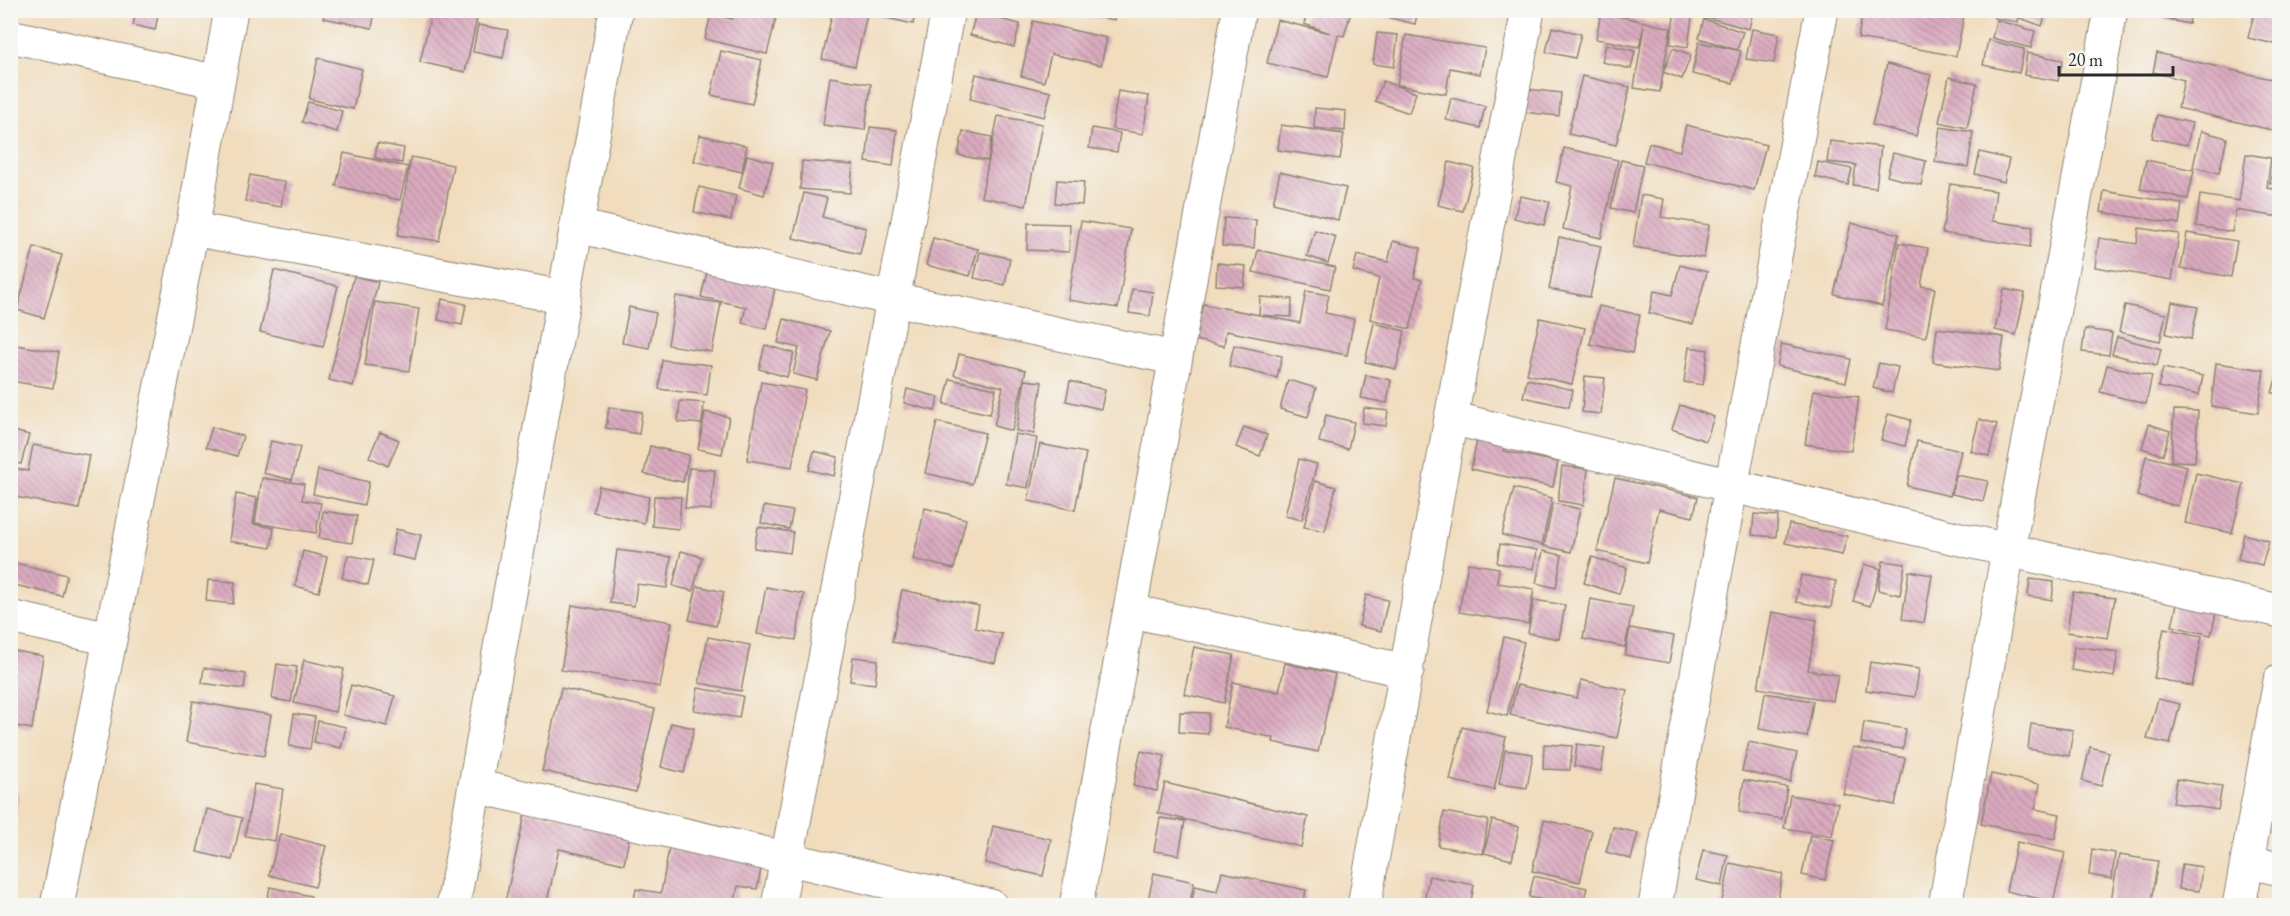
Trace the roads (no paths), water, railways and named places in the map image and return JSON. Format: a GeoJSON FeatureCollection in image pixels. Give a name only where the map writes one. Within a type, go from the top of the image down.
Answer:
{"type":"FeatureCollection","features":[{"type":"Feature","properties":{"kind":"street"},"geometry":{"type":"LineString","coordinates":[[57,906],[192,229],[231,10]]}},
{"type":"Feature","properties":{"kind":"street"},"geometry":{"type":"LineString","coordinates":[[453,906],[616,10]]}},
{"type":"Feature","properties":{"kind":"street"},"geometry":{"type":"LineString","coordinates":[[778,906],[948,10]]}},
{"type":"Feature","properties":{"kind":"street"},"geometry":{"type":"LineString","coordinates":[[1076,906],[1239,10]]}},
{"type":"Feature","properties":{"kind":"street"},"geometry":{"type":"LineString","coordinates":[[1364,906],[1451,418],[1528,10]]}},
{"type":"Feature","properties":{"kind":"street"},"geometry":{"type":"LineString","coordinates":[[1655,906],[1731,487],[1822,10]]}},
{"type":"Feature","properties":{"kind":"street"},"geometry":{"type":"LineString","coordinates":[[1945,906],[2008,551],[2110,10]]}},
{"type":"Feature","properties":{"kind":"street"},"geometry":{"type":"LineString","coordinates":[[10,36],[218,82]]}},
{"type":"Feature","properties":{"kind":"street"},"geometry":{"type":"LineString","coordinates":[[577,226],[893,299],[1174,358]]}},
{"type":"Feature","properties":{"kind":"street"},"geometry":{"type":"LineString","coordinates":[[192,229],[564,297]]}},
{"type":"Feature","properties":{"kind":"street"},"geometry":{"type":"LineString","coordinates":[[1451,418],[1731,487],[2280,611]]}},
{"type":"Feature","properties":{"kind":"street"},"geometry":{"type":"LineString","coordinates":[[1131,611],[1407,671]]}},
{"type":"Feature","properties":{"kind":"street"},"geometry":{"type":"LineString","coordinates":[[10,617],[110,639]]}},
{"type":"Feature","properties":{"kind":"street"},"geometry":{"type":"LineString","coordinates":[[2239,906],[2280,681]]}},
{"type":"Feature","properties":{"kind":"street"},"geometry":{"type":"LineString","coordinates":[[475,786],[991,906]]}},
{"type":"Feature","properties":{"kind":"street"},"geometry":{"type":"LineString","coordinates":[[2248,862],[2280,869]]}}]}
